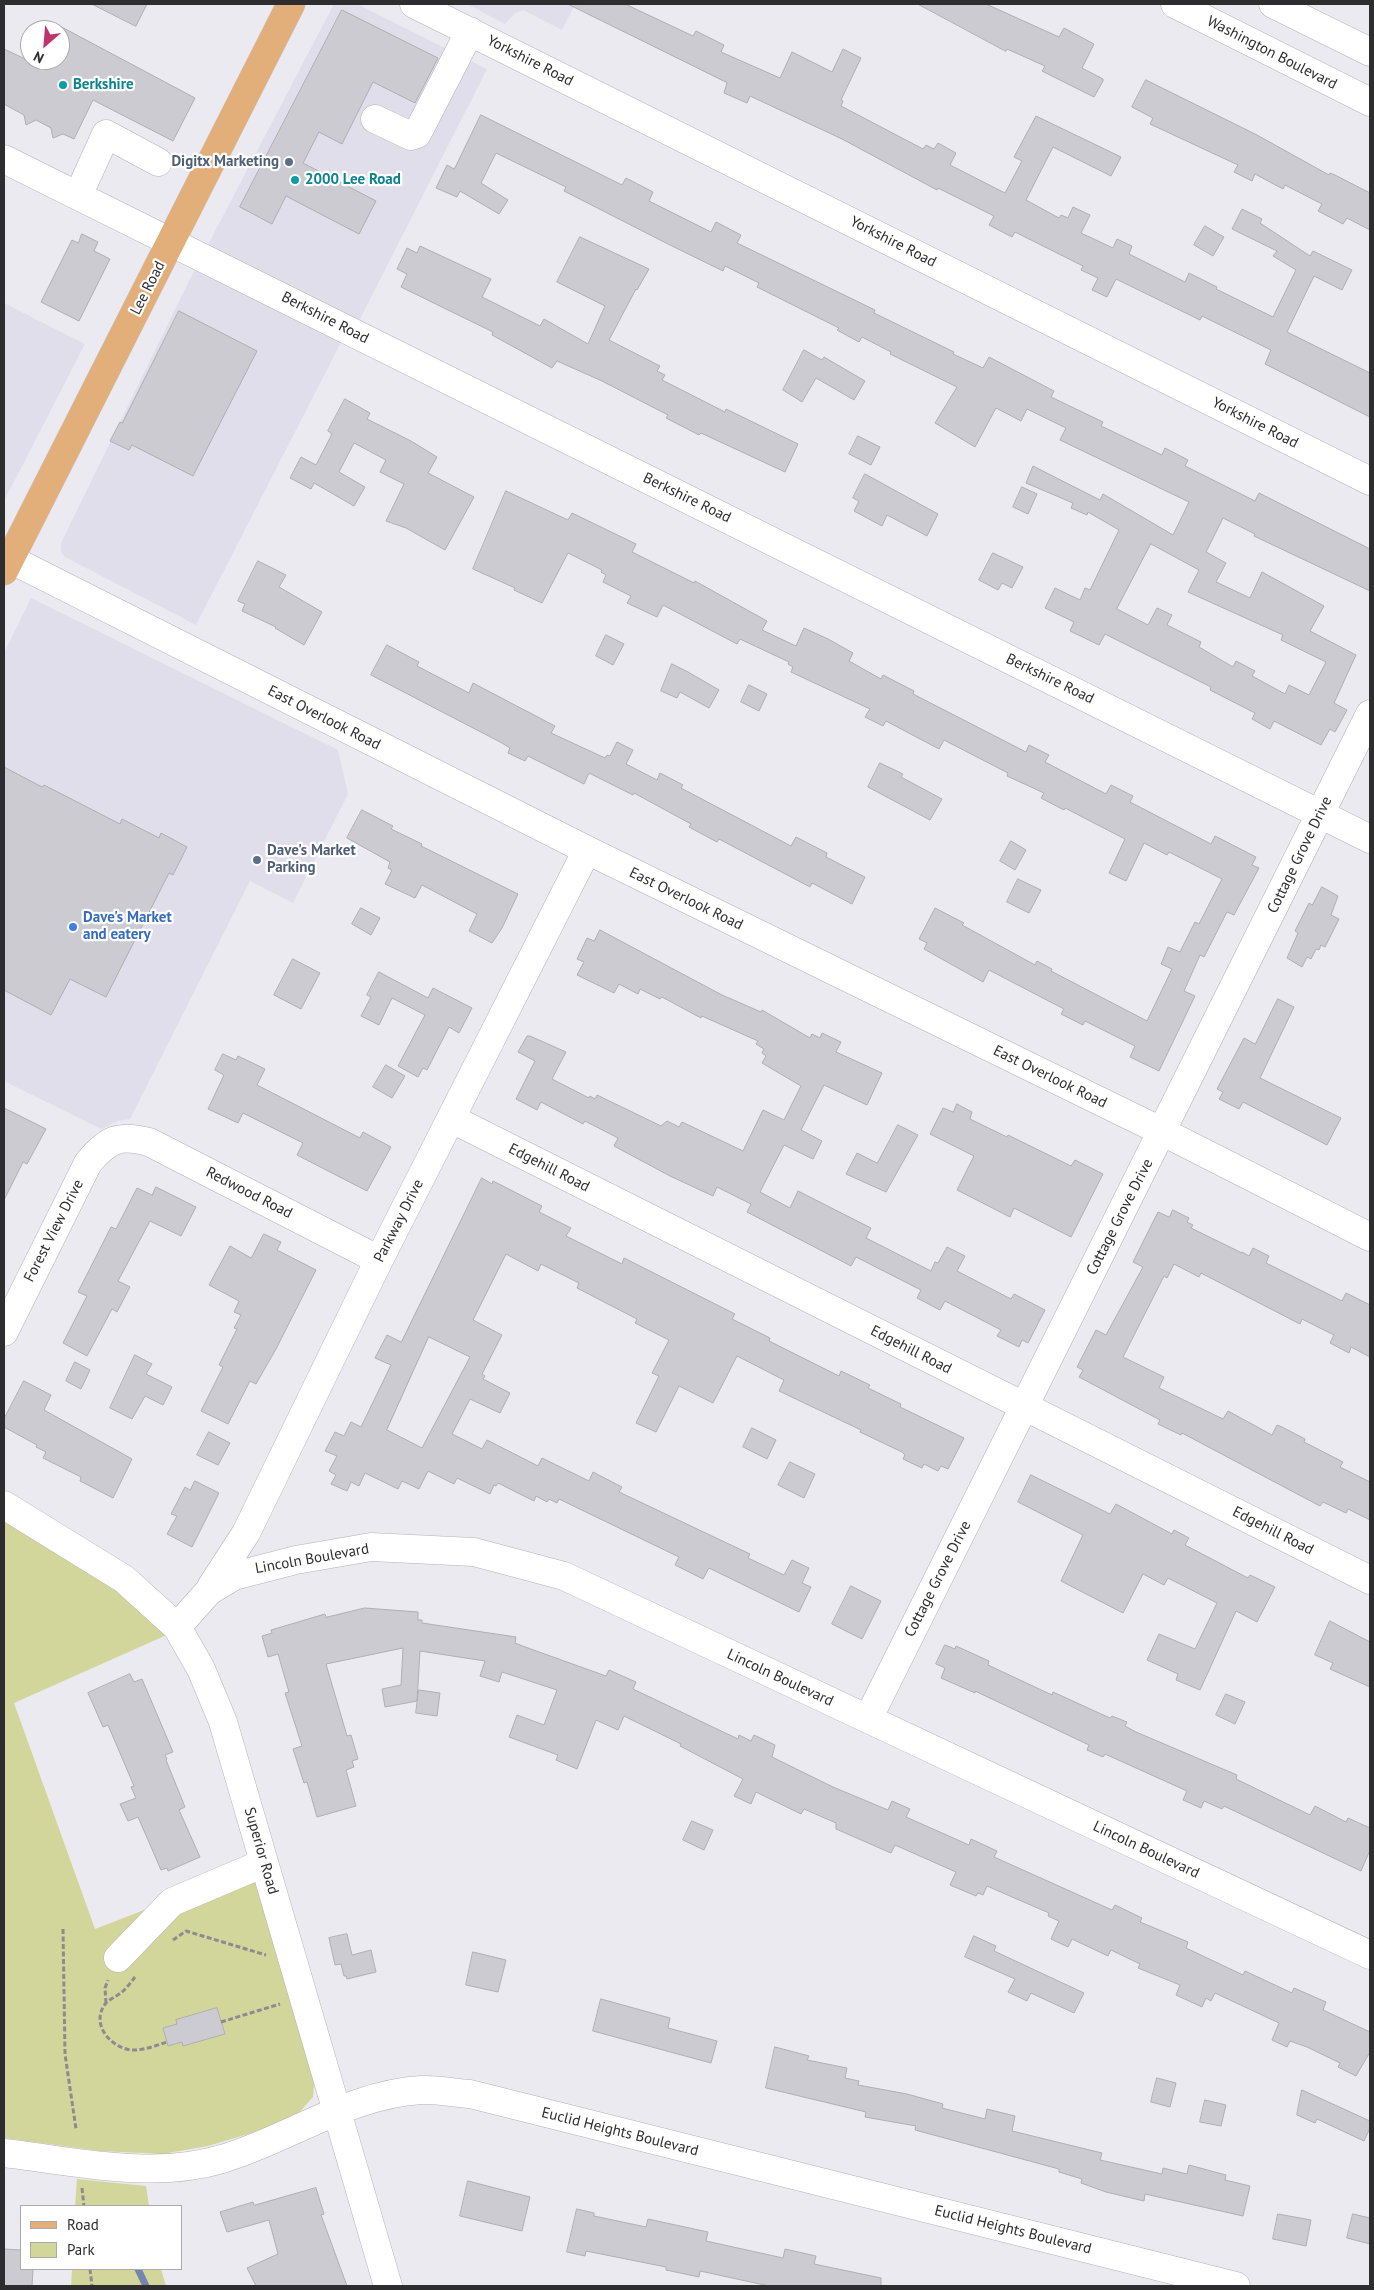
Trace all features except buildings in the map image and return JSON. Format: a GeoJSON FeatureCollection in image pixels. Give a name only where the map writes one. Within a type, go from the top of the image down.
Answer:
{"type":"FeatureCollection","features":[{"type":"Feature","properties":{"kind":"main road","name":"Lee Road"},"geometry":{"type":"LineString","coordinates":[[6,562],[172,242],[291,4]]}},
{"type":"Feature","properties":{"kind":"street","name":"Yorkshire Road"},"geometry":{"type":"LineString","coordinates":[[414,4],[1370,481]]}},
{"type":"Feature","properties":{"kind":"street","name":"Washington Boulevard"},"geometry":{"type":"LineString","coordinates":[[1174,4],[1370,102]]}},
{"type":"Feature","properties":{"kind":"street"},"geometry":{"type":"LineString","coordinates":[[1273,4],[1370,52]]}},
{"type":"Feature","properties":{"kind":"street"},"geometry":{"type":"LineString","coordinates":[[375,119],[411,136],[418,134],[470,31]]}},
{"type":"Feature","properties":{"kind":"street"},"geometry":{"type":"LineString","coordinates":[[78,196],[106,134],[158,162]]}},
{"type":"Feature","properties":{"kind":"street","name":"Berkshire Road"},"geometry":{"type":"LineString","coordinates":[[4,159],[1370,839]]}},
{"type":"Feature","properties":{"kind":"street","name":"East Overlook Road"},"geometry":{"type":"LineString","coordinates":[[6,562],[587,850],[1163,1132],[1370,1237]]}},
{"type":"Feature","properties":{"kind":"street","name":"Cottage Grove Drive"},"geometry":{"type":"LineString","coordinates":[[868,1719],[1163,1132],[1370,714]]}},
{"type":"Feature","properties":{"kind":"street","name":"Parkway Drive"},"geometry":{"type":"LineString","coordinates":[[209,1591],[246,1533],[380,1260],[587,850]]}},
{"type":"Feature","properties":{"kind":"street","name":"Edgehill Road"},"geometry":{"type":"LineString","coordinates":[[452,1119],[1370,1580]]}},
{"type":"Feature","properties":{"kind":"street","name":"Redwood Road"},"geometry":{"type":"LineString","coordinates":[[115,1139],[132,1138],[149,1142],[380,1260]]}},
{"type":"Feature","properties":{"kind":"street","name":"Forest View Drive"},"geometry":{"type":"LineString","coordinates":[[4,1332],[88,1163],[101,1148],[115,1139]]}},
{"type":"Feature","properties":{"kind":"street","name":"Superior Road"},"geometry":{"type":"LineString","coordinates":[[4,1505],[124,1579],[177,1626],[201,1669],[223,1722],[388,2286]]}},
{"type":"Feature","properties":{"kind":"street","name":"Lincoln Boulevard"},"geometry":{"type":"LineString","coordinates":[[177,1626],[209,1591],[234,1576],[259,1568],[371,1547],[474,1552],[564,1576],[1370,1955]]}},
{"type":"Feature","properties":{"kind":"street"},"geometry":{"type":"LineString","coordinates":[[123,1967],[172,1902],[264,1863]]}},
{"type":"Feature","properties":{"kind":"street","name":"Euclid Heights Boulevard"},"geometry":{"type":"LineString","coordinates":[[4,2153],[143,2169],[182,2166],[220,2160],[338,2112],[387,2095],[422,2090],[470,2094],[1236,2286]]}},
{"type":"Feature","properties":{"kind":"path"},"geometry":{"type":"LineString","coordinates":[[63,1929],[65,2054],[76,2130]]}},
{"type":"Feature","properties":{"kind":"path"},"geometry":{"type":"LineString","coordinates":[[170,1941],[186,1931],[271,1957]]}},
{"type":"Feature","properties":{"kind":"path"},"geometry":{"type":"LineString","coordinates":[[106,2004],[123,1991],[123,1967]]}},
{"type":"Feature","properties":{"kind":"path"},"geometry":{"type":"LineString","coordinates":[[123,1967],[106,1988],[106,2004],[101,2015],[100,2028],[106,2036],[121,2048],[137,2050],[167,2042]]}},
{"type":"Feature","properties":{"kind":"path"},"geometry":{"type":"LineString","coordinates":[[221,2022],[283,2003]]}},
{"type":"Feature","properties":{"kind":"path"},"geometry":{"type":"LineString","coordinates":[[82,2179],[84,2205]]}},
{"type":"Feature","properties":{"kind":"path"},"geometry":{"type":"LineString","coordinates":[[90,2270],[92,2286]]}},
{"type":"Feature","properties":{"kind":"shaded area"},"geometry":{"type":"Polygon","coordinates":[[[334,4],[357,4],[487,69],[358,323],[352,321],[196,625],[65,557],[61,552],[61,543],[189,281],[334,4]]]}},
{"type":"Feature","properties":{"kind":"shaded area"},"geometry":{"type":"Polygon","coordinates":[[[467,4],[575,4],[562,30],[523,10],[514,14],[505,24],[467,4]]]}},
{"type":"Feature","properties":{"kind":"shaded area"},"geometry":{"type":"Polygon","coordinates":[[[4,303],[85,344],[4,501],[4,303]]]}},
{"type":"Feature","properties":{"kind":"shaded area"},"geometry":{"type":"Polygon","coordinates":[[[31,598],[338,750],[348,794],[293,903],[250,881],[130,1119],[118,1121],[101,1129],[4,1081],[4,653],[31,598]]]}},
{"type":"Feature","properties":{"kind":"green space"},"geometry":{"type":"Polygon","coordinates":[[[4,1517],[121,1589],[169,1634],[14,1703],[95,1929],[255,1867],[315,2073],[313,2097],[297,2115],[268,2128],[208,2146],[162,2154],[100,2151],[4,2138],[4,1517]]]}},
{"type":"Feature","properties":{"kind":"green space"},"geometry":{"type":"Polygon","coordinates":[[[77,2179],[146,2186],[149,2205],[75,2205],[77,2179]]]}},
{"type":"Feature","properties":{"kind":"green space"},"geometry":{"type":"Polygon","coordinates":[[[72,2270],[161,2270],[166,2286],[71,2286],[72,2270]]]}},
{"type":"Feature","properties":{"kind":"waterway"},"geometry":{"type":"LineString","coordinates":[[138,2270],[146,2286]]}},
{"type":"Feature","properties":{"kind":"place","name":"Berkshire"},"geometry":{"type":"Point","coordinates":[63,85]}},
{"type":"Feature","properties":{"kind":"place","name":"Digitx Marketing"},"geometry":{"type":"Point","coordinates":[289,162]}},
{"type":"Feature","properties":{"kind":"place","name":"2000 Lee Road"},"geometry":{"type":"Point","coordinates":[295,180]}},
{"type":"Feature","properties":{"kind":"place","name":"Dave's Market Parking"},"geometry":{"type":"Point","coordinates":[257,860]}},
{"type":"Feature","properties":{"kind":"place","name":"Dave's Market and eatery"},"geometry":{"type":"Point","coordinates":[73,927]}}]}
